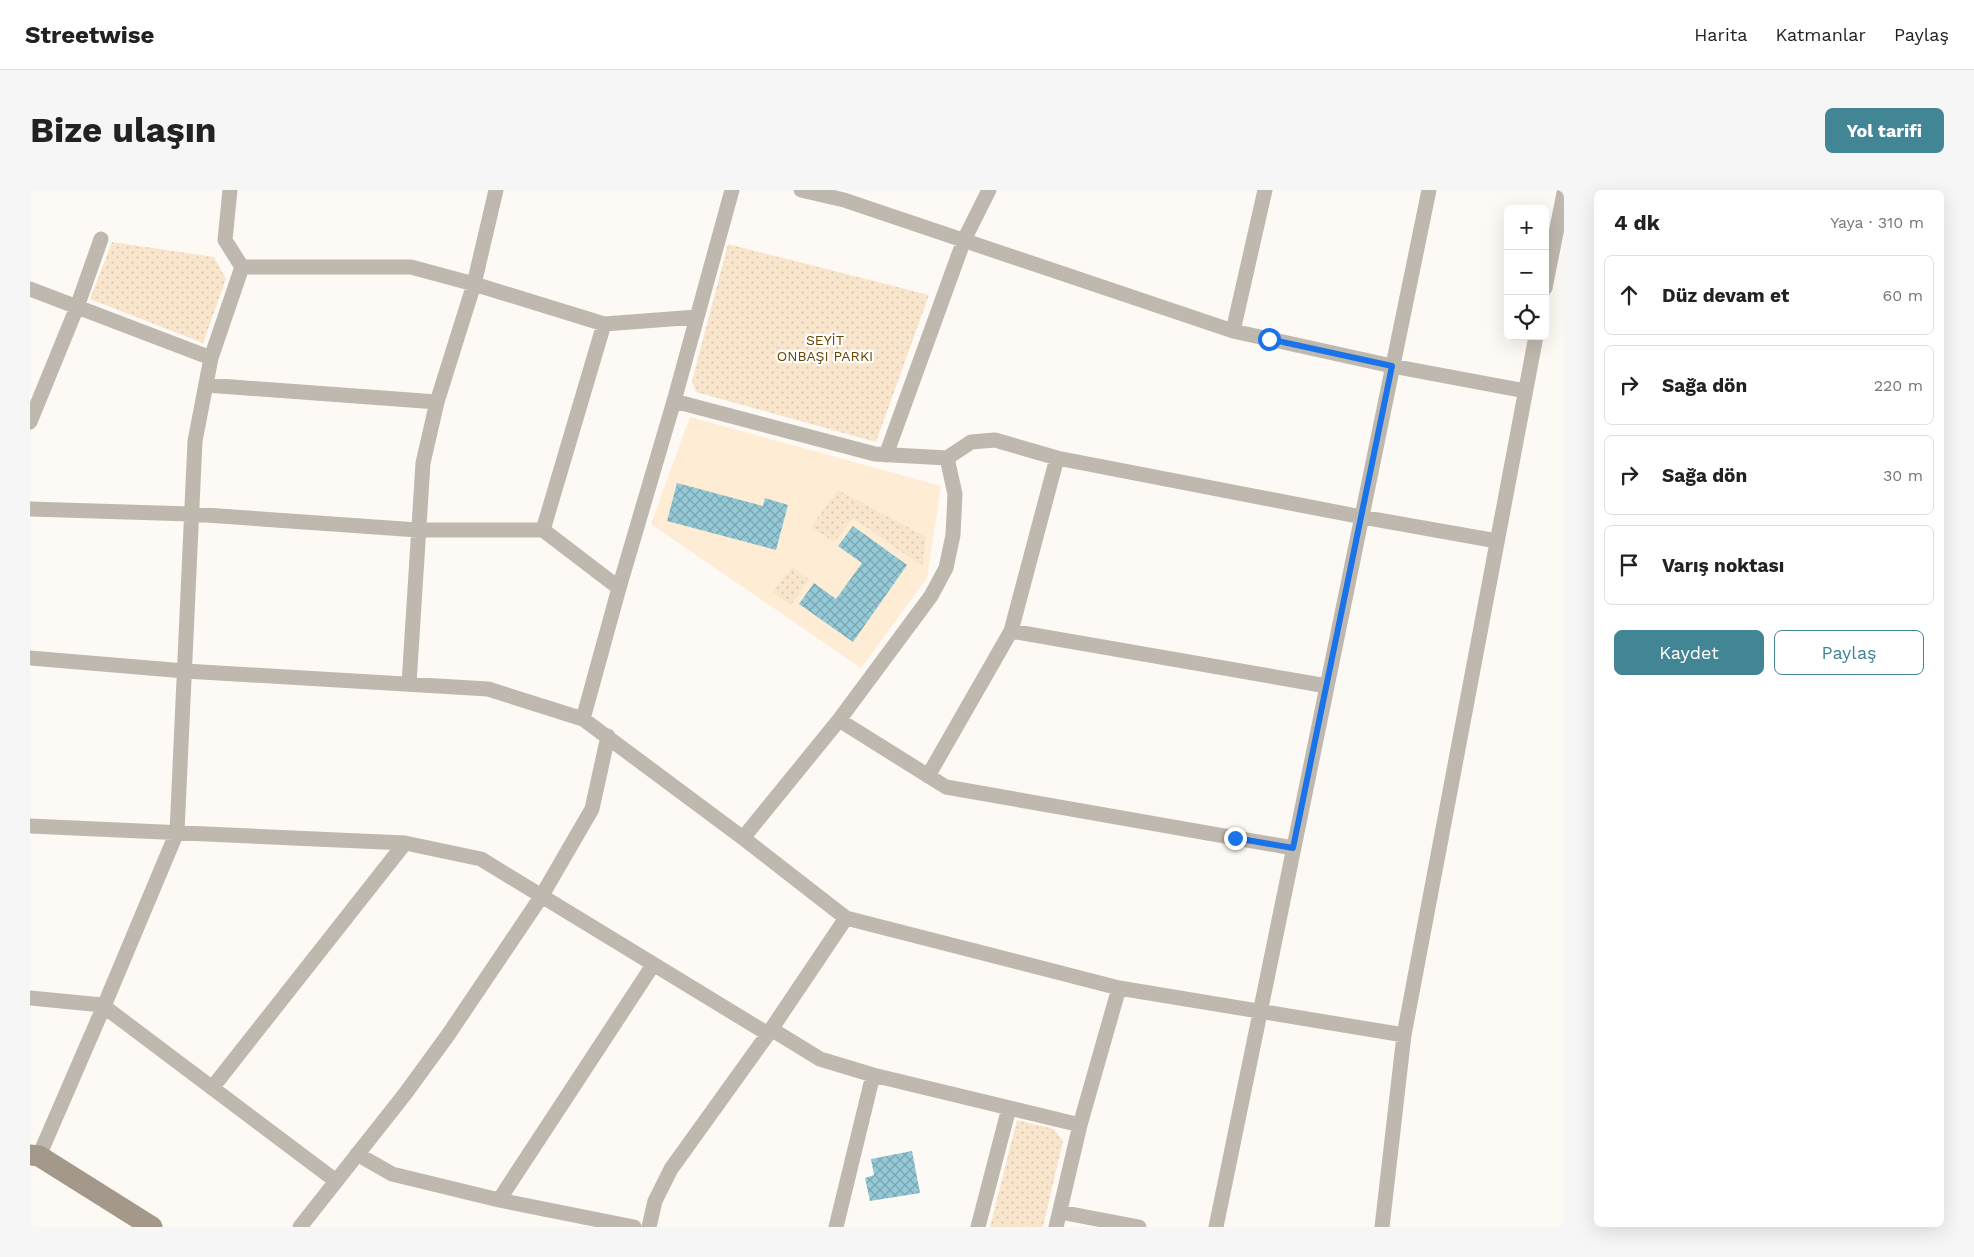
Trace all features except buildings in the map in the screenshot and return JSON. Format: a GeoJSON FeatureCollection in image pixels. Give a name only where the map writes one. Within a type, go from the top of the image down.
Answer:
{"type":"FeatureCollection","features":[{"type":"Feature","properties":{"kind":"street"},"geometry":{"type":"LineString","coordinates":[[230,190],[225,240],[242,267]]}},
{"type":"Feature","properties":{"kind":"street"},"geometry":{"type":"LineString","coordinates":[[409,684],[423,463],[437,402],[474,284],[496,190]]}},
{"type":"Feature","properties":{"kind":"street"},"geometry":{"type":"LineString","coordinates":[[583,719],[732,190]]}},
{"type":"Feature","properties":{"kind":"street"},"geometry":{"type":"LineString","coordinates":[[801,190],[844,200],[1234,331],[1392,366],[1525,391]]}},
{"type":"Feature","properties":{"kind":"street"},"geometry":{"type":"LineString","coordinates":[[886,455],[964,240],[989,190]]}},
{"type":"Feature","properties":{"kind":"street"},"geometry":{"type":"LineString","coordinates":[[1234,331],[1265,190]]}},
{"type":"Feature","properties":{"kind":"street"},"geometry":{"type":"LineString","coordinates":[[1216,1227],[1429,190]]}},
{"type":"Feature","properties":{"kind":"street"},"geometry":{"type":"LineString","coordinates":[[1549,268],[1564,193]]}},
{"type":"Feature","properties":{"kind":"street"},"geometry":{"type":"LineString","coordinates":[[30,422],[77,307],[101,239]]}},
{"type":"Feature","properties":{"kind":"street"},"geometry":{"type":"LineString","coordinates":[[242,267],[411,267],[474,284],[604,324],[697,317]]}},
{"type":"Feature","properties":{"kind":"street"},"geometry":{"type":"LineString","coordinates":[[152,1227],[34,1155],[104,1006],[176,832],[195,441],[211,358],[242,267]]}},
{"type":"Feature","properties":{"kind":"street"},"geometry":{"type":"LineString","coordinates":[[30,289],[211,358]]}},
{"type":"Feature","properties":{"kind":"street"},"geometry":{"type":"LineString","coordinates":[[543,530],[604,324]]}},
{"type":"Feature","properties":{"kind":"street"},"geometry":{"type":"LineString","coordinates":[[1382,1227],[1404,1035],[1535,340]]}},
{"type":"Feature","properties":{"kind":"street"},"geometry":{"type":"LineString","coordinates":[[206,385],[437,402]]}},
{"type":"Feature","properties":{"kind":"street"},"geometry":{"type":"LineString","coordinates":[[674,401],[875,454],[947,458],[971,442],[995,440],[1058,458],[1497,541]]}},
{"type":"Feature","properties":{"kind":"street"},"geometry":{"type":"LineString","coordinates":[[743,838],[839,720],[931,596],[946,568],[953,535],[955,494],[947,458]]}},
{"type":"Feature","properties":{"kind":"street"},"geometry":{"type":"LineString","coordinates":[[928,776],[1011,632],[1058,458]]}},
{"type":"Feature","properties":{"kind":"street"},"geometry":{"type":"LineString","coordinates":[[30,509],[192,514],[418,530],[543,530],[619,588]]}},
{"type":"Feature","properties":{"kind":"street"},"geometry":{"type":"LineString","coordinates":[[1011,632],[1327,686]]}},
{"type":"Feature","properties":{"kind":"street"},"geometry":{"type":"LineString","coordinates":[[30,658],[185,671],[488,689],[583,719],[743,838],[846,918],[1119,988],[1404,1035]]}},
{"type":"Feature","properties":{"kind":"street"},"geometry":{"type":"LineString","coordinates":[[839,720],[946,787],[1293,848]]}},
{"type":"Feature","properties":{"kind":"street"},"geometry":{"type":"LineString","coordinates":[[300,1227],[448,1035],[540,897],[592,809],[608,736]]}},
{"type":"Feature","properties":{"kind":"street"},"geometry":{"type":"LineString","coordinates":[[30,826],[405,843],[481,860],[653,965],[820,1059],[873,1075],[1080,1125]]}},
{"type":"Feature","properties":{"kind":"street"},"geometry":{"type":"LineString","coordinates":[[212,1088],[405,843]]}},
{"type":"Feature","properties":{"kind":"street"},"geometry":{"type":"LineString","coordinates":[[649,1227],[655,1201],[671,1169],[770,1032],[846,918]]}},
{"type":"Feature","properties":{"kind":"street"},"geometry":{"type":"LineString","coordinates":[[499,1200],[653,965]]}},
{"type":"Feature","properties":{"kind":"street"},"geometry":{"type":"LineString","coordinates":[[1119,988],[1080,1125],[1058,1220],[1139,1227]]}},
{"type":"Feature","properties":{"kind":"street"},"geometry":{"type":"LineString","coordinates":[[30,998],[102,1004],[336,1182]]}},
{"type":"Feature","properties":{"kind":"street"},"geometry":{"type":"LineString","coordinates":[[836,1227],[873,1075]]}},
{"type":"Feature","properties":{"kind":"street"},"geometry":{"type":"LineString","coordinates":[[978,1227],[1009,1108]]}},
{"type":"Feature","properties":{"kind":"street"},"geometry":{"type":"LineString","coordinates":[[357,1154],[392,1174],[499,1200],[634,1227]]}},
{"type":"Feature","properties":{"kind":"shaded area"},"geometry":{"type":"Polygon","coordinates":[[[690,417],[941,486],[927,578],[861,668],[651,524],[690,417]]]}},
{"type":"Feature","properties":{"kind":"green space"},"geometry":{"type":"Polygon","coordinates":[[[112,242],[214,257],[226,279],[203,343],[90,299],[112,242]]]}},
{"type":"Feature","properties":{"kind":"green space","name":"SEYİT ONBAŞI PARKI"},"geometry":{"type":"Polygon","coordinates":[[[728,244],[929,295],[876,442],[696,392],[692,381],[728,244]]]}},
{"type":"Feature","properties":{"kind":"green space"},"geometry":{"type":"Polygon","coordinates":[[[838,490],[926,537],[922,566],[853,518],[834,542],[811,527],[838,490]]]}},
{"type":"Feature","properties":{"kind":"green space"},"geometry":{"type":"Polygon","coordinates":[[[792,567],[809,579],[791,605],[773,592],[792,567]]]}},
{"type":"Feature","properties":{"kind":"green space"},"geometry":{"type":"Polygon","coordinates":[[[1017,1120],[1054,1129],[1063,1141],[1043,1227],[990,1227],[1017,1120]]]}},
{"type":"Feature","properties":{"kind":"route"},"geometry":{"type":"LineString","coordinates":[[1235,838],[1293,848],[1392,366],[1269,339]]}}]}
